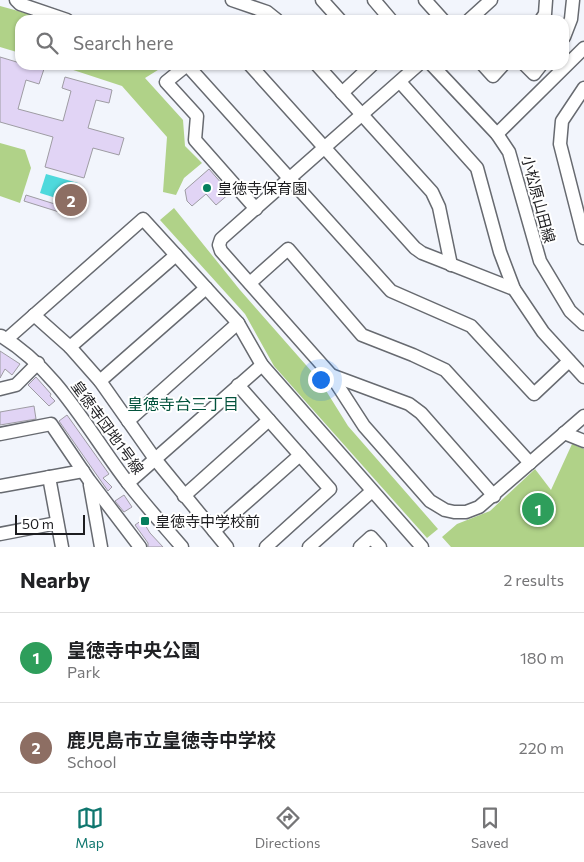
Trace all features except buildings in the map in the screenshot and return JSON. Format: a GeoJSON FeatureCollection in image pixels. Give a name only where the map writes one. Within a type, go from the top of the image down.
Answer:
{"type":"FeatureCollection","features":[{"type":"Feature","properties":{"kind":"street"},"geometry":{"type":"LineString","coordinates":[[16,0],[20,4],[52,15]]}},
{"type":"Feature","properties":{"kind":"street"},"geometry":{"type":"LineString","coordinates":[[232,0],[271,15]]}},
{"type":"Feature","properties":{"kind":"street"},"geometry":{"type":"LineString","coordinates":[[322,0],[336,15]]}},
{"type":"Feature","properties":{"kind":"street"},"geometry":{"type":"LineString","coordinates":[[374,0],[388,15]]}},
{"type":"Feature","properties":{"kind":"street"},"geometry":{"type":"LineString","coordinates":[[425,0],[438,15]]}},
{"type":"Feature","properties":{"kind":"street"},"geometry":{"type":"LineString","coordinates":[[474,15],[491,0]]}},
{"type":"Feature","properties":{"kind":"street"},"geometry":{"type":"LineString","coordinates":[[544,15],[546,0]]}},
{"type":"Feature","properties":{"kind":"street"},"geometry":{"type":"LineString","coordinates":[[569,25],[573,0]]}},
{"type":"Feature","properties":{"kind":"street"},"geometry":{"type":"LineString","coordinates":[[569,63],[584,48]]}},
{"type":"Feature","properties":{"kind":"street"},"geometry":{"type":"LineString","coordinates":[[181,70],[166,82],[197,116],[195,140],[256,209]]}},
{"type":"Feature","properties":{"kind":"street"},"geometry":{"type":"LineString","coordinates":[[191,70],[391,291],[471,326],[534,394],[569,361]]}},
{"type":"Feature","properties":{"kind":"street"},"geometry":{"type":"LineString","coordinates":[[255,70],[415,248],[451,265],[514,289]]}},
{"type":"Feature","properties":{"kind":"street"},"geometry":{"type":"LineString","coordinates":[[321,70],[436,199],[451,265]]}},
{"type":"Feature","properties":{"kind":"street"},"geometry":{"type":"LineString","coordinates":[[342,93],[367,70]]}},
{"type":"Feature","properties":{"kind":"street"},"geometry":{"type":"LineString","coordinates":[[413,70],[221,239],[219,245],[221,251],[331,375],[364,426],[437,506],[445,510],[466,512],[479,507],[494,496],[584,416]]}},
{"type":"Feature","properties":{"kind":"street"},"geometry":{"type":"LineString","coordinates":[[437,70],[497,134],[562,70]]}},
{"type":"Feature","properties":{"kind":"street"},"geometry":{"type":"LineString","coordinates":[[488,70],[493,76],[498,70]]}},
{"type":"Feature","properties":{"kind":"street"},"geometry":{"type":"LineString","coordinates":[[400,82],[477,168],[500,252],[514,289],[527,311],[584,377]]}},
{"type":"Feature","properties":{"kind":"street"},"geometry":{"type":"LineString","coordinates":[[584,88],[562,121],[560,144],[584,238]]}},
{"type":"Feature","properties":{"kind":"street","name":"小松原山田線"},"geometry":{"type":"LineString","coordinates":[[497,134],[512,158],[544,270],[570,311],[584,324]]}},
{"type":"Feature","properties":{"kind":"street"},"geometry":{"type":"LineString","coordinates":[[3,337],[34,315],[143,219],[238,323],[262,365],[422,547]]}},
{"type":"Feature","properties":{"kind":"street"},"geometry":{"type":"LineString","coordinates":[[250,283],[288,249],[362,335],[414,355],[445,370],[530,463]]}},
{"type":"Feature","properties":{"kind":"street"},"geometry":{"type":"LineString","coordinates":[[70,347],[176,255]]}},
{"type":"Feature","properties":{"kind":"street"},"geometry":{"type":"LineString","coordinates":[[100,381],[206,288]]}},
{"type":"Feature","properties":{"kind":"street"},"geometry":{"type":"LineString","coordinates":[[34,315],[70,347],[100,381],[155,459],[227,547]]}},
{"type":"Feature","properties":{"kind":"street"},"geometry":{"type":"LineString","coordinates":[[128,421],[238,323]]}},
{"type":"Feature","properties":{"kind":"street","name":"皇徳寺団地1号線"},"geometry":{"type":"LineString","coordinates":[[3,337],[38,363],[65,395],[128,483],[182,547]]}},
{"type":"Feature","properties":{"kind":"street"},"geometry":{"type":"LineString","coordinates":[[0,389],[16,385],[38,363]]}},
{"type":"Feature","properties":{"kind":"street"},"geometry":{"type":"LineString","coordinates":[[128,483],[262,365]]}},
{"type":"Feature","properties":{"kind":"street"},"geometry":{"type":"LineString","coordinates":[[331,375],[409,404],[421,413],[494,496]]}},
{"type":"Feature","properties":{"kind":"street"},"geometry":{"type":"LineString","coordinates":[[238,385],[330,489],[266,547]]}},
{"type":"Feature","properties":{"kind":"street"},"geometry":{"type":"LineString","coordinates":[[184,496],[269,420]]}},
{"type":"Feature","properties":{"kind":"street"},"geometry":{"type":"LineString","coordinates":[[0,434],[52,424],[86,476],[140,547]]}},
{"type":"Feature","properties":{"kind":"street"},"geometry":{"type":"LineString","coordinates":[[564,433],[584,441]]}},
{"type":"Feature","properties":{"kind":"street"},"geometry":{"type":"LineString","coordinates":[[214,531],[300,455]]}},
{"type":"Feature","properties":{"kind":"street"},"geometry":{"type":"LineString","coordinates":[[0,486],[49,477],[86,476]]}},
{"type":"Feature","properties":{"kind":"street"},"geometry":{"type":"LineString","coordinates":[[86,476],[101,547]]}},
{"type":"Feature","properties":{"kind":"street"},"geometry":{"type":"LineString","coordinates":[[49,477],[62,547]]}},
{"type":"Feature","properties":{"kind":"street"},"geometry":{"type":"LineString","coordinates":[[309,547],[372,491]]}},
{"type":"Feature","properties":{"kind":"street"},"geometry":{"type":"LineString","coordinates":[[0,534],[57,523]]}},
{"type":"Feature","properties":{"kind":"street"},"geometry":{"type":"LineString","coordinates":[[360,547],[371,537],[380,547]]}},
{"type":"Feature","properties":{"kind":"green space"},"geometry":{"type":"Polygon","coordinates":[[[0,6],[33,15],[15,15],[15,52],[0,47],[0,6]]]}},
{"type":"Feature","properties":{"kind":"green space"},"geometry":{"type":"Polygon","coordinates":[[[73,70],[158,70],[145,78],[183,120],[185,146],[202,163],[184,178],[176,195],[163,192],[167,137],[122,86],[73,70]]]}},
{"type":"Feature","properties":{"kind":"green space"},"geometry":{"type":"Polygon","coordinates":[[[0,143],[25,150],[31,168],[20,203],[0,196],[0,143]]]}},
{"type":"Feature","properties":{"kind":"green space"},"geometry":{"type":"Polygon","coordinates":[[[174,208],[240,290],[320,381],[348,426],[438,529],[427,538],[274,366],[245,314],[160,220],[174,208]]]}},
{"type":"Feature","properties":{"kind":"green space"},"geometry":{"type":"Polygon","coordinates":[[[572,444],[584,449],[584,547],[451,547],[442,537],[457,524],[490,511],[535,469],[551,490],[572,444]]]}},
{"type":"Feature","properties":{"kind":"water"},"geometry":{"type":"Polygon","coordinates":[[[46,174],[78,183],[72,203],[40,193],[46,174]]]}},
{"type":"Feature","properties":{"kind":"place","name":"皇徳寺保育園"},"geometry":{"type":"Point","coordinates":[207,188]}},
{"type":"Feature","properties":{"kind":"place","name":"鹿児島市立皇徳寺中学校"},"geometry":{"type":"Point","coordinates":[71,200]}},
{"type":"Feature","properties":{"kind":"place","name":"皇徳寺中央公園"},"geometry":{"type":"Point","coordinates":[538,509]}},
{"type":"Feature","properties":{"kind":"place","name":"皇徳寺中学校前"},"geometry":{"type":"Point","coordinates":[145,521]}},
{"type":"Feature","properties":{"kind":"district","name":"皇徳寺台三丁目"},"geometry":{"type":"Point","coordinates":[183,403]}}]}
